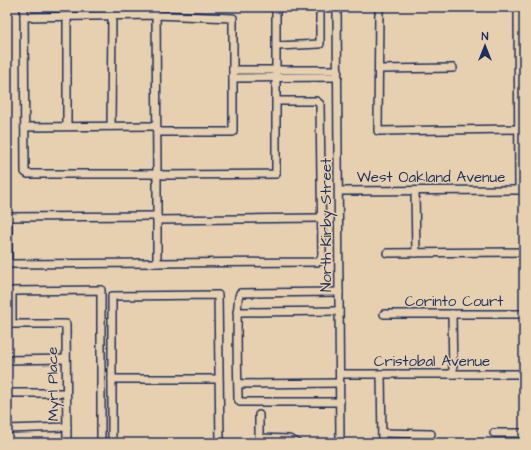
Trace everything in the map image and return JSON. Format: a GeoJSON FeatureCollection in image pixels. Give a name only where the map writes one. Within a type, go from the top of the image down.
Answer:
{"type":"FeatureCollection","features":[{"type":"Feature","properties":{"kind":"street"},"geometry":{"type":"LineString","coordinates":[[24,7],[25,172],[28,174],[276,174],[276,7]]}},
{"type":"Feature","properties":{"kind":"street"},"geometry":{"type":"LineString","coordinates":[[156,7],[156,129],[158,174],[157,263]]}},
{"type":"Feature","properties":{"kind":"street"},"geometry":{"type":"LineString","coordinates":[[277,46],[320,44],[320,7]]}},
{"type":"Feature","properties":{"kind":"street","name":"North Kirby Street"},"geometry":{"type":"LineString","coordinates":[[338,7],[340,443]]}},
{"type":"Feature","properties":{"kind":"street"},"geometry":{"type":"LineString","coordinates":[[379,7],[378,131],[521,129]]}},
{"type":"Feature","properties":{"kind":"street"},"geometry":{"type":"LineString","coordinates":[[518,7],[521,190]]}},
{"type":"Feature","properties":{"kind":"street"},"geometry":{"type":"LineString","coordinates":[[24,17],[156,15],[233,18],[233,132],[111,126],[25,127]]}},
{"type":"Feature","properties":{"kind":"street"},"geometry":{"type":"LineString","coordinates":[[67,16],[67,126]]}},
{"type":"Feature","properties":{"kind":"street"},"geometry":{"type":"LineString","coordinates":[[111,126],[112,16]]}},
{"type":"Feature","properties":{"kind":"street"},"geometry":{"type":"LineString","coordinates":[[379,69],[453,68]]}},
{"type":"Feature","properties":{"kind":"street"},"geometry":{"type":"LineString","coordinates":[[233,74],[338,74]]}},
{"type":"Feature","properties":{"kind":"street"},"geometry":{"type":"LineString","coordinates":[[277,101],[316,101],[320,104],[320,218],[322,255],[320,261],[12,264],[8,261],[8,216],[320,218]]}},
{"type":"Feature","properties":{"kind":"street","name":"West Oakland Avenue"},"geometry":{"type":"LineString","coordinates":[[339,191],[521,190]]}},
{"type":"Feature","properties":{"kind":"street"},"geometry":{"type":"LineString","coordinates":[[415,191],[416,253]]}},
{"type":"Feature","properties":{"kind":"street"},"geometry":{"type":"LineString","coordinates":[[387,253],[524,252]]}},
{"type":"Feature","properties":{"kind":"street"},"geometry":{"type":"LineString","coordinates":[[10,324],[12,291],[100,290],[101,443]]}},
{"type":"Feature","properties":{"kind":"street"},"geometry":{"type":"LineString","coordinates":[[340,292],[240,293],[237,296],[238,399],[242,402],[340,402]]}},
{"type":"Feature","properties":{"kind":"street"},"geometry":{"type":"LineString","coordinates":[[112,443],[112,296],[218,295],[220,443]]}},
{"type":"Feature","properties":{"kind":"street"},"geometry":{"type":"LineString","coordinates":[[237,312],[340,311]]}},
{"type":"Feature","properties":{"kind":"street","name":"Corinto Court"},"geometry":{"type":"LineString","coordinates":[[384,314],[524,314]]}},
{"type":"Feature","properties":{"kind":"street"},"geometry":{"type":"LineString","coordinates":[[452,314],[453,374]]}},
{"type":"Feature","properties":{"kind":"street","name":"Myrl Place"},"geometry":{"type":"LineString","coordinates":[[10,324],[66,324],[67,443]]}},
{"type":"Feature","properties":{"kind":"street"},"geometry":{"type":"LineString","coordinates":[[7,360],[66,360]]}},
{"type":"Feature","properties":{"kind":"street","name":"Cristobal Avenue"},"geometry":{"type":"LineString","coordinates":[[340,374],[524,374]]}},
{"type":"Feature","properties":{"kind":"street"},"geometry":{"type":"LineString","coordinates":[[381,374],[382,443]]}},
{"type":"Feature","properties":{"kind":"street"},"geometry":{"type":"LineString","coordinates":[[112,379],[218,379]]}},
{"type":"Feature","properties":{"kind":"street"},"geometry":{"type":"LineString","coordinates":[[238,384],[340,383]]}},
{"type":"Feature","properties":{"kind":"street"},"geometry":{"type":"LineString","coordinates":[[7,393],[66,393]]}},
{"type":"Feature","properties":{"kind":"street"},"geometry":{"type":"LineString","coordinates":[[259,415],[259,441],[289,439],[297,443]]}},
{"type":"Feature","properties":{"kind":"street"},"geometry":{"type":"LineString","coordinates":[[7,429],[67,427]]}},
{"type":"Feature","properties":{"kind":"street"},"geometry":{"type":"LineString","coordinates":[[494,433],[524,433]]}},
{"type":"Feature","properties":{"kind":"street"},"geometry":{"type":"LineString","coordinates":[[382,434],[431,434]]}}]}
